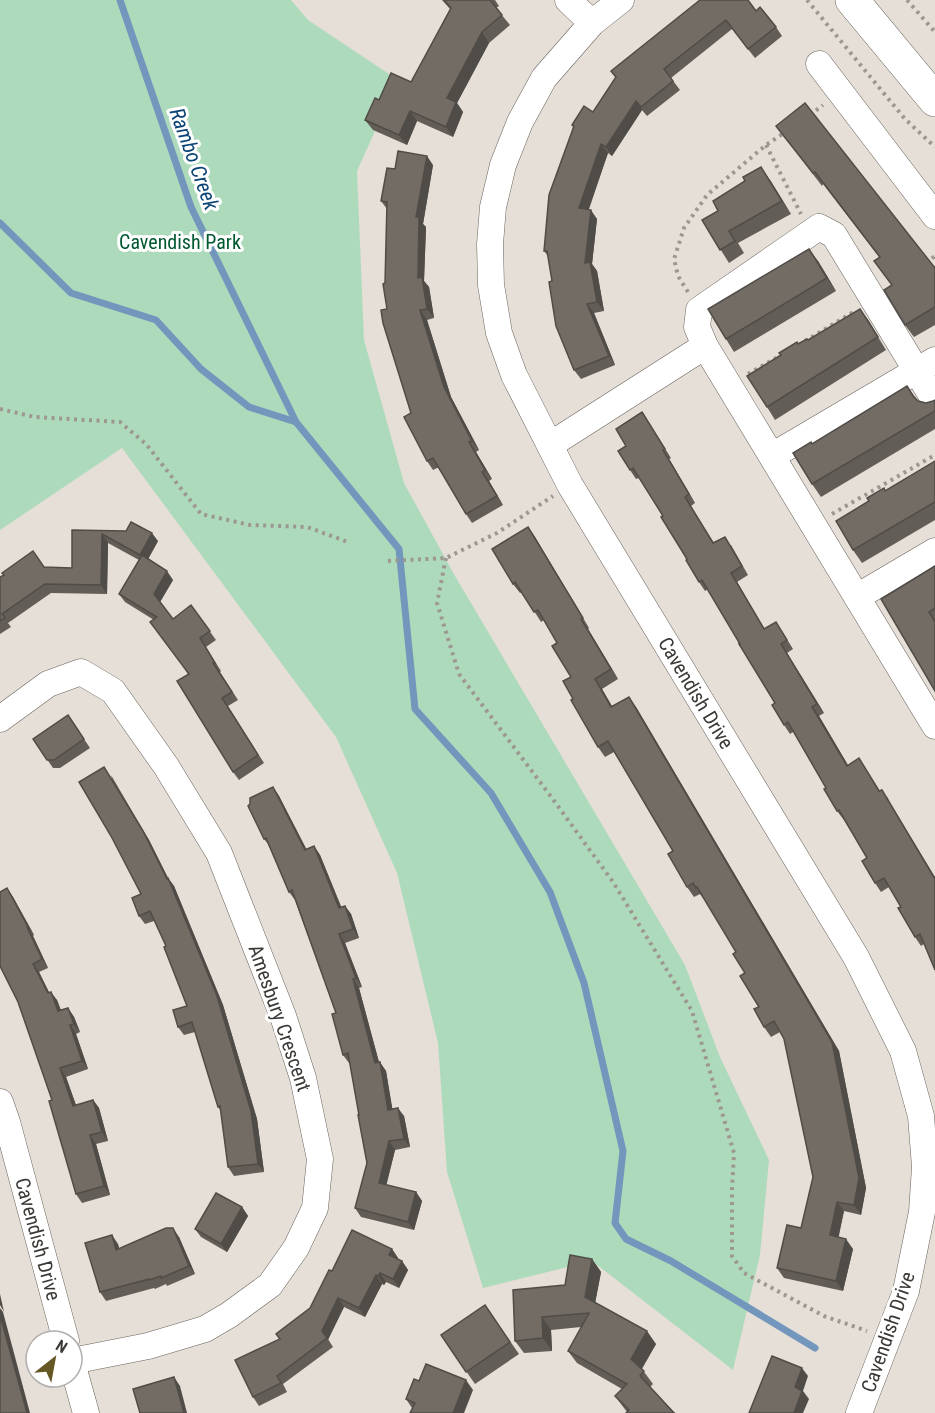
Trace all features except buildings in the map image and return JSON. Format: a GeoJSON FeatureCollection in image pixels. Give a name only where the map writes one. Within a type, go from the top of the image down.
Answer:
{"type":"FeatureCollection","features":[{"type":"Feature","properties":{"kind":"main road"},"geometry":{"type":"LineString","coordinates":[[852,0],[935,100]]}},
{"type":"Feature","properties":{"kind":"street"},"geometry":{"type":"LineString","coordinates":[[568,0],[592,23]]}},
{"type":"Feature","properties":{"kind":"street","name":"Cavendish Drive"},"geometry":{"type":"LineString","coordinates":[[621,0],[592,23],[544,78],[520,122],[503,165],[493,207],[490,244],[491,285],[499,333],[513,375],[570,485],[856,957],[903,1051],[921,1116],[926,1167],[922,1212],[906,1291],[859,1413]]}},
{"type":"Feature","properties":{"kind":"street"},"geometry":{"type":"LineString","coordinates":[[819,64],[935,216]]}},
{"type":"Feature","properties":{"kind":"street"},"geometry":{"type":"LineString","coordinates":[[935,400],[926,365],[874,300],[834,235],[819,227],[699,310],[697,327],[705,346],[935,726]]}},
{"type":"Feature","properties":{"kind":"street"},"geometry":{"type":"LineString","coordinates":[[550,445],[705,346]]}},
{"type":"Feature","properties":{"kind":"street"},"geometry":{"type":"LineString","coordinates":[[772,456],[926,365]]}},
{"type":"Feature","properties":{"kind":"street"},"geometry":{"type":"LineString","coordinates":[[857,597],[935,551]]}},
{"type":"Feature","properties":{"kind":"street","name":"Amesbury Crescent"},"geometry":{"type":"LineString","coordinates":[[0,719],[48,684],[81,672],[113,691],[166,766],[219,853],[283,1016],[303,1078],[320,1159],[315,1208],[296,1248],[270,1285],[230,1315],[205,1329],[148,1346],[84,1359]]}},
{"type":"Feature","properties":{"kind":"street","name":"Cavendish Drive"},"geometry":{"type":"LineString","coordinates":[[0,1102],[63,1329]]}},
{"type":"Feature","properties":{"kind":"street"},"geometry":{"type":"LineString","coordinates":[[79,1389],[86,1413]]}},
{"type":"Feature","properties":{"kind":"path"},"geometry":{"type":"LineString","coordinates":[[807,0],[905,119],[935,147]]}},
{"type":"Feature","properties":{"kind":"path"},"geometry":{"type":"LineString","coordinates":[[907,0],[935,32]]}},
{"type":"Feature","properties":{"kind":"path"},"geometry":{"type":"LineString","coordinates":[[804,119],[841,93]]}},
{"type":"Feature","properties":{"kind":"path"},"geometry":{"type":"LineString","coordinates":[[699,310],[678,276],[674,259],[684,228],[707,195],[766,145],[785,132]]}},
{"type":"Feature","properties":{"kind":"path"},"geometry":{"type":"LineString","coordinates":[[766,145],[811,233]]}},
{"type":"Feature","properties":{"kind":"path"},"geometry":{"type":"LineString","coordinates":[[918,269],[935,256]]}},
{"type":"Feature","properties":{"kind":"path"},"geometry":{"type":"LineString","coordinates":[[802,343],[874,300]]}},
{"type":"Feature","properties":{"kind":"path"},"geometry":{"type":"LineString","coordinates":[[729,385],[791,349]]}},
{"type":"Feature","properties":{"kind":"path"},"geometry":{"type":"LineString","coordinates":[[0,409],[35,417],[120,422],[146,444],[201,514],[250,525],[307,527],[348,542]]}},
{"type":"Feature","properties":{"kind":"path"},"geometry":{"type":"LineString","coordinates":[[814,525],[935,455]]}},
{"type":"Feature","properties":{"kind":"path"},"geometry":{"type":"LineString","coordinates":[[388,561],[446,558],[497,533],[570,485]]}},
{"type":"Feature","properties":{"kind":"path"},"geometry":{"type":"LineString","coordinates":[[446,558],[437,603],[459,674],[614,882],[693,1011],[734,1153],[732,1256],[744,1273],[824,1316],[887,1338]]}},
{"type":"Feature","properties":{"kind":"green space","name":"Cavendish Park"},"geometry":{"type":"Polygon","coordinates":[[[0,0],[291,0],[308,20],[398,80],[357,171],[364,340],[404,483],[455,576],[685,965],[720,1057],[769,1160],[760,1255],[733,1370],[592,1261],[483,1288],[447,1172],[438,1043],[397,873],[336,737],[122,448],[0,530],[0,0]]]}},
{"type":"Feature","properties":{"kind":"waterway","name":"Rambo Creek"},"geometry":{"type":"LineString","coordinates":[[120,0],[191,207],[296,422],[399,549],[415,709],[491,793],[550,892],[584,983],[623,1151],[615,1223],[626,1239],[671,1261],[815,1348]]}},
{"type":"Feature","properties":{"kind":"waterway"},"geometry":{"type":"LineString","coordinates":[[0,223],[71,293],[156,320],[201,369],[249,407],[296,422]]}}]}
